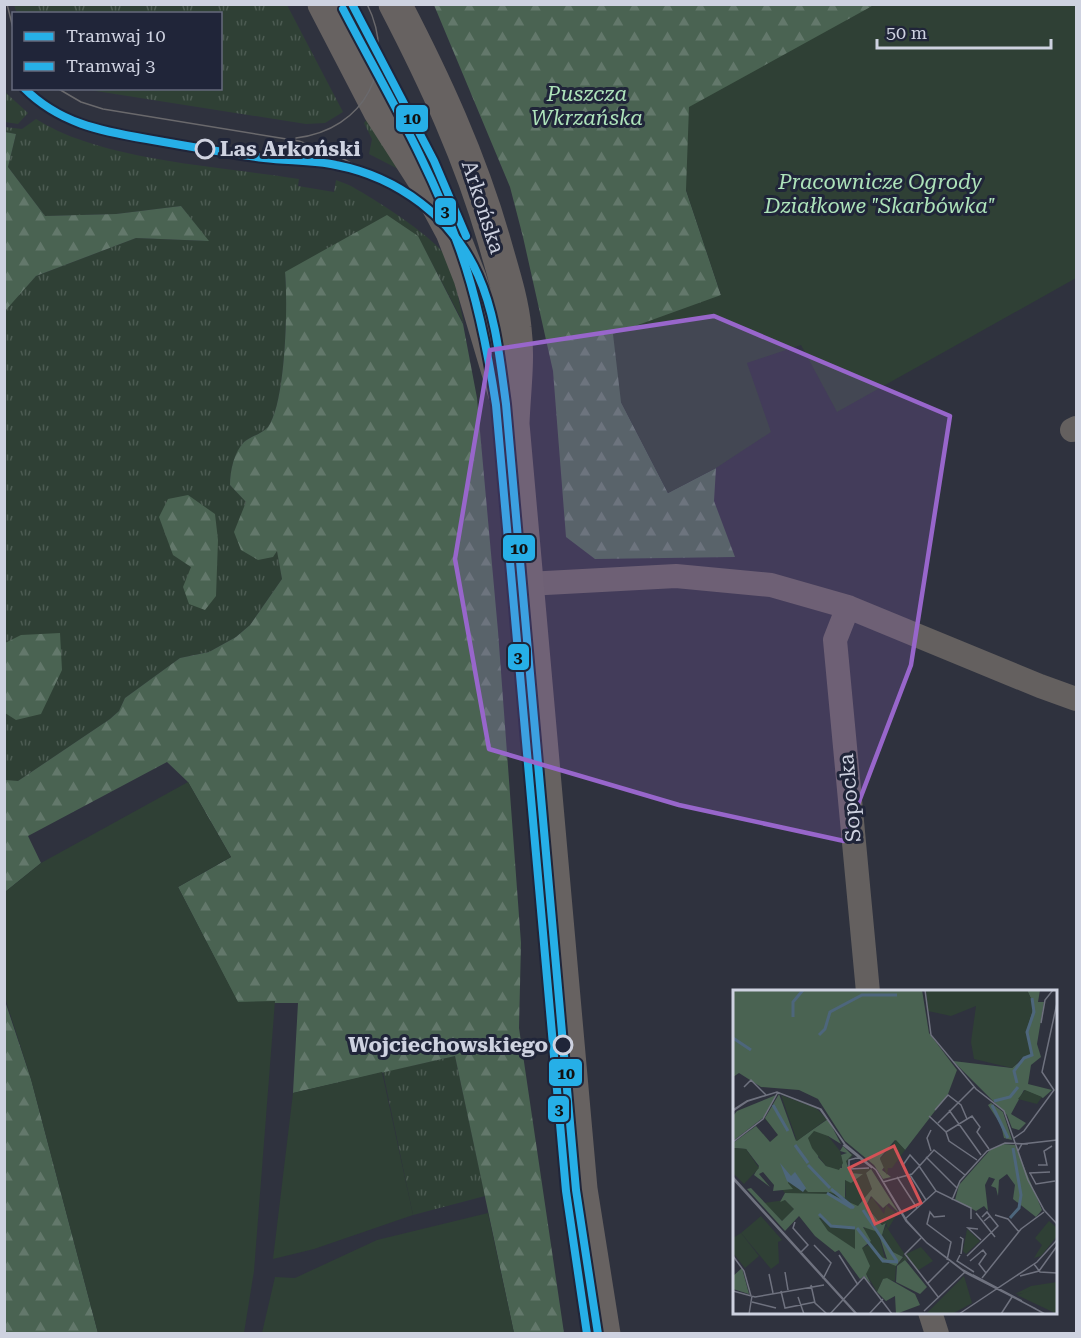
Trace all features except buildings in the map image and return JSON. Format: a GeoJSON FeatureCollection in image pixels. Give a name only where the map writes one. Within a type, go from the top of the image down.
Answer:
{"type":"FeatureCollection","features":[{"type":"Feature","properties":{"kind":"street","name":"Arkońska"},"geometry":{"type":"LineString","coordinates":[[324,4],[379,110],[428,186],[452,232],[470,278],[513,424]]}},
{"type":"Feature","properties":{"kind":"street","name":"Arkońska"},"geometry":{"type":"LineString","coordinates":[[395,4],[435,81],[462,144],[484,206],[508,290],[516,341],[513,424],[581,1190],[604,1334]]}},
{"type":"Feature","properties":{"kind":"street"},"geometry":{"type":"LineString","coordinates":[[527,584],[675,576],[771,585],[848,607],[1077,699]]}},
{"type":"Feature","properties":{"kind":"street","name":"Sopocka"},"geometry":{"type":"LineString","coordinates":[[848,607],[835,640],[868,990]]}},
{"type":"Feature","properties":{"kind":"street"},"geometry":{"type":"LineString","coordinates":[[931,1314],[937,1334]]}},
{"type":"Feature","properties":{"kind":"highlighted area"},"geometry":{"type":"Polygon","coordinates":[[[714,316],[950,416],[911,665],[844,841],[679,805],[489,749],[455,559],[490,350],[714,316]]]}},
{"type":"Feature","properties":{"kind":"green space"},"geometry":{"type":"Polygon","coordinates":[[[14,5],[287,5],[343,112],[325,123],[306,124],[92,90],[222,90],[222,12],[16,12],[14,5]]]}},
{"type":"Feature","properties":{"kind":"green space","name":"Puszcza Wkrzańska"},"geometry":{"type":"Polygon","coordinates":[[[434,5],[874,5],[858,15],[686,190],[721,295],[621,402],[668,493],[716,468],[714,501],[735,557],[595,559],[566,537],[553,371],[523,237],[510,187],[434,5]]]}},
{"type":"Feature","properties":{"kind":"green space","name":"Pracownicze Ogrody Działkowe \"Skarbówka\""},"geometry":{"type":"Polygon","coordinates":[[[874,5],[1076,5],[1076,278],[837,412],[801,345],[747,363],[771,432],[716,468],[668,493],[621,402],[613,334],[721,295],[686,190],[689,107],[874,5]]]}},
{"type":"Feature","properties":{"kind":"green space"},"geometry":{"type":"Polygon","coordinates":[[[4,91],[28,113],[18,124],[5,122],[4,91]]]}},
{"type":"Feature","properties":{"kind":"green space"},"geometry":{"type":"Polygon","coordinates":[[[372,113],[406,173],[369,154],[372,139],[364,123],[372,113]]]}},
{"type":"Feature","properties":{"kind":"green space"},"geometry":{"type":"Polygon","coordinates":[[[36,119],[63,133],[127,153],[299,179],[298,186],[334,192],[336,180],[349,185],[419,230],[442,251],[453,275],[464,324],[418,237],[285,272],[286,328],[279,397],[268,427],[244,442],[238,451],[232,468],[230,485],[274,531],[282,579],[250,625],[236,637],[209,652],[180,658],[125,698],[119,711],[110,719],[18,781],[6,781],[4,311],[36,276],[136,238],[208,241],[181,206],[116,214],[45,216],[8,167],[16,134],[5,132],[5,127],[22,129],[36,119]]]}},
{"type":"Feature","properties":{"kind":"green space","name":"Las Arkoński"},"geometry":{"type":"Polygon","coordinates":[[[5,132],[16,134],[8,167],[45,216],[116,214],[181,206],[209,241],[136,238],[36,276],[5,311],[5,132]]]}},
{"type":"Feature","properties":{"kind":"green space","name":"Las Arkoński"},"geometry":{"type":"Polygon","coordinates":[[[387,215],[418,236],[463,324],[477,398],[498,631],[521,943],[519,1028],[564,1333],[514,1333],[455,1056],[293,1093],[298,1003],[238,1003],[178,887],[231,857],[188,782],[167,762],[28,836],[41,863],[5,892],[5,780],[18,781],[110,719],[119,711],[125,698],[180,658],[209,652],[236,637],[250,625],[282,579],[277,551],[273,557],[258,560],[241,550],[234,532],[246,502],[230,485],[235,456],[244,442],[268,427],[279,397],[286,328],[285,272],[387,215]]]}},
{"type":"Feature","properties":{"kind":"green space"},"geometry":{"type":"Polygon","coordinates":[[[188,495],[215,514],[218,540],[216,596],[205,610],[189,604],[183,587],[191,567],[173,555],[159,517],[168,499],[188,495]]]}},
{"type":"Feature","properties":{"kind":"green space"},"geometry":{"type":"Polygon","coordinates":[[[60,633],[62,670],[41,714],[16,720],[5,713],[5,643],[21,635],[60,633]]]}},
{"type":"Feature","properties":{"kind":"green space"},"geometry":{"type":"Polygon","coordinates":[[[188,782],[231,857],[178,887],[238,1002],[275,1001],[254,1271],[244,1333],[98,1333],[31,1079],[5,998],[5,892],[41,863],[188,782]]]}},
{"type":"Feature","properties":{"kind":"green space"},"geometry":{"type":"Polygon","coordinates":[[[4,998],[31,1079],[98,1333],[5,1333],[4,998]]]}},
{"type":"Feature","properties":{"kind":"green space"},"geometry":{"type":"Polygon","coordinates":[[[455,1056],[485,1196],[413,1215],[383,1072],[455,1056]]]}},
{"type":"Feature","properties":{"kind":"green space"},"geometry":{"type":"Polygon","coordinates":[[[382,1072],[413,1215],[314,1249],[273,1259],[293,1093],[382,1072]]]}},
{"type":"Feature","properties":{"kind":"green space"},"geometry":{"type":"Polygon","coordinates":[[[488,1213],[514,1333],[262,1333],[275,1277],[295,1278],[377,1240],[488,1213]]]}},
{"type":"Feature","properties":{"kind":"tram line"},"geometry":{"type":"LineString","coordinates":[[7,4],[12,24]]}},
{"type":"Feature","properties":{"kind":"tram line","name":"10"},"geometry":{"type":"LineString","coordinates":[[352,4],[434,161],[466,236]]}},
{"type":"Feature","properties":{"kind":"tram line"},"geometry":{"type":"LineString","coordinates":[[296,138],[320,132],[341,122],[357,108],[369,91],[376,72],[379,50],[376,27],[367,4]]}},
{"type":"Feature","properties":{"kind":"tram line","name":"3"},"geometry":{"type":"LineString","coordinates":[[343,9],[406,128],[448,219],[472,288],[490,366],[496,405],[566,1191],[587,1334]]}},
{"type":"Feature","properties":{"kind":"tram line","name":"10"},"geometry":{"type":"LineString","coordinates":[[26,90],[51,110],[97,129],[235,154],[327,163],[381,179],[402,190],[438,218],[454,235],[478,275],[493,322],[506,404],[576,1190],[598,1334]]}},
{"type":"Feature","properties":{"kind":"tram line"},"geometry":{"type":"LineString","coordinates":[[60,90],[81,102],[103,109],[299,141],[336,155],[386,182]]}},
{"type":"Feature","properties":{"kind":"place","name":"Las Arkoński"},"geometry":{"type":"Point","coordinates":[205,149]}},
{"type":"Feature","properties":{"kind":"place","name":"Wojciechowskiego"},"geometry":{"type":"Point","coordinates":[563,1045]}}]}
